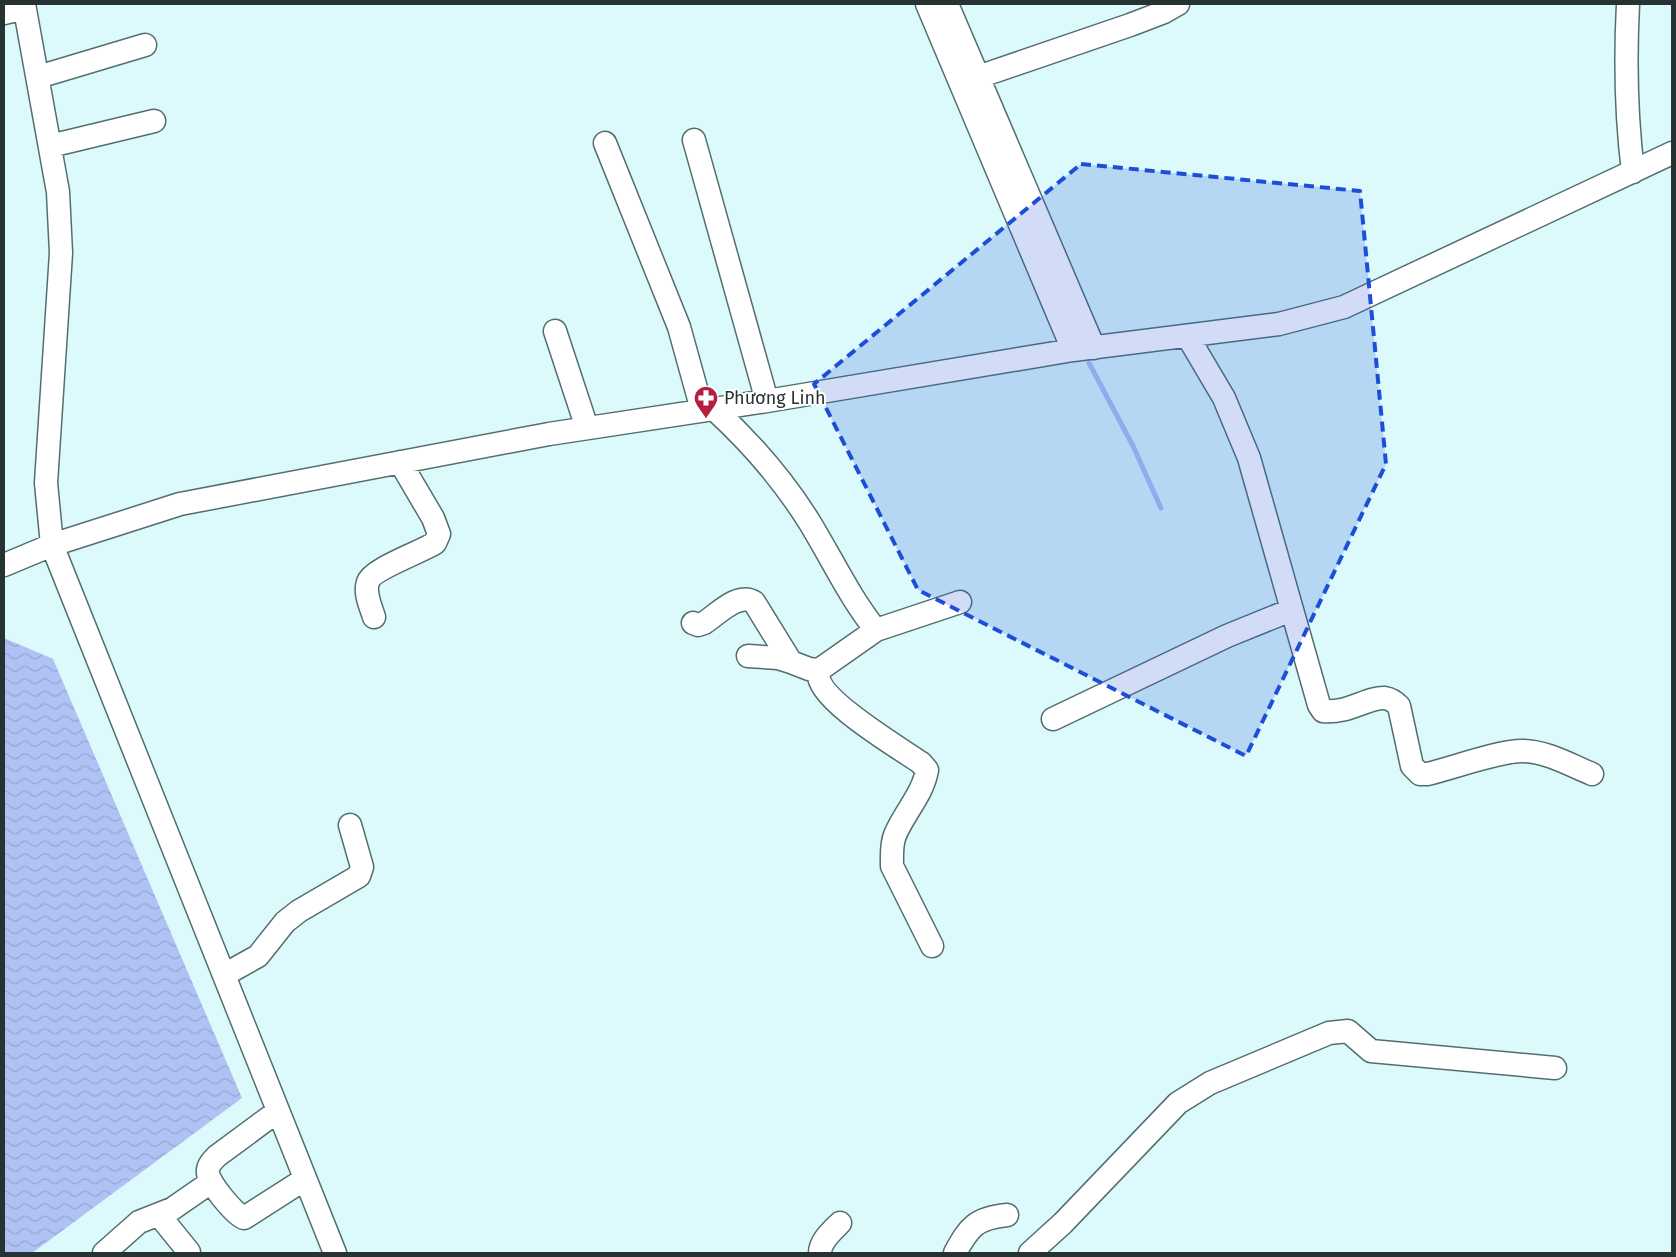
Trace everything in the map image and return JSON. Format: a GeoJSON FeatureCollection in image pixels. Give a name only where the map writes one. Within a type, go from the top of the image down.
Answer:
{"type":"FeatureCollection","features":[{"type":"Feature","properties":{"kind":"street"},"geometry":{"type":"LineString","coordinates":[[927,4],[1083,349]]}},
{"type":"Feature","properties":{"kind":"street"},"geometry":{"type":"LineString","coordinates":[[947,4],[978,77],[1083,349]]}},
{"type":"Feature","properties":{"kind":"street"},"geometry":{"type":"LineString","coordinates":[[978,77],[1130,25],[1164,12],[1178,4]]}},
{"type":"Feature","properties":{"kind":"street"},"geometry":{"type":"LineString","coordinates":[[1628,4],[1625,72],[1627,118],[1633,172]]}},
{"type":"Feature","properties":{"kind":"street"},"geometry":{"type":"LineString","coordinates":[[17,8],[38,77],[58,192],[61,253],[46,483],[52,545],[335,1253]]}},
{"type":"Feature","properties":{"kind":"street"},"geometry":{"type":"LineString","coordinates":[[38,77],[146,45]]}},
{"type":"Feature","properties":{"kind":"street"},"geometry":{"type":"LineString","coordinates":[[50,146],[154,121]]}},
{"type":"Feature","properties":{"kind":"street"},"geometry":{"type":"LineString","coordinates":[[694,140],[767,401]]}},
{"type":"Feature","properties":{"kind":"street"},"geometry":{"type":"LineString","coordinates":[[605,143],[679,328],[708,410],[758,454],[798,506],[863,614],[876,630]]}},
{"type":"Feature","properties":{"kind":"street"},"geometry":{"type":"LineString","coordinates":[[4,565],[52,545],[180,504],[400,462],[587,428],[767,401],[1083,349],[1279,324],[1344,307],[1672,153]]}},
{"type":"Feature","properties":{"kind":"street"},"geometry":{"type":"LineString","coordinates":[[555,331],[587,428]]}},
{"type":"Feature","properties":{"kind":"street"},"geometry":{"type":"LineString","coordinates":[[1188,336],[1224,398],[1249,458],[1291,610],[1319,705],[1323,711],[1337,713],[1384,698],[1392,700],[1399,706],[1412,766],[1420,774],[1427,774],[1500,754],[1522,751],[1543,754],[1592,774]]}},
{"type":"Feature","properties":{"kind":"street"},"geometry":{"type":"LineString","coordinates":[[374,617],[367,594],[368,582],[376,573],[435,543],[439,534],[433,518],[400,462]]}},
{"type":"Feature","properties":{"kind":"street"},"geometry":{"type":"LineString","coordinates":[[692,623],[698,625],[704,623],[740,598],[749,598],[754,602],[791,662]]}},
{"type":"Feature","properties":{"kind":"street"},"geometry":{"type":"LineString","coordinates":[[748,656],[778,658],[809,669],[819,670],[876,630],[960,602]]}},
{"type":"Feature","properties":{"kind":"street"},"geometry":{"type":"LineString","coordinates":[[1053,719],[1227,636],[1291,610]]}},
{"type":"Feature","properties":{"kind":"street"},"geometry":{"type":"LineString","coordinates":[[819,670],[818,681],[825,692],[845,710],[921,763],[927,770],[920,789],[895,835],[892,866],[932,946]]}},
{"type":"Feature","properties":{"kind":"street"},"geometry":{"type":"LineString","coordinates":[[224,975],[258,956],[285,922],[299,911],[359,876],[362,867],[350,824]]}},
{"type":"Feature","properties":{"kind":"street"},"geometry":{"type":"LineString","coordinates":[[1030,1253],[1063,1223],[1178,1102],[1210,1083],[1329,1033],[1348,1032],[1372,1051],[1555,1068]]}},
{"type":"Feature","properties":{"kind":"street"},"geometry":{"type":"LineString","coordinates":[[278,1111],[217,1156],[210,1164],[208,1172],[211,1182],[234,1210],[244,1218],[305,1179]]}},
{"type":"Feature","properties":{"kind":"street"},"geometry":{"type":"LineString","coordinates":[[104,1253],[138,1222],[172,1209],[211,1182]]}},
{"type":"Feature","properties":{"kind":"street"},"geometry":{"type":"LineString","coordinates":[[159,1215],[189,1252]]}},
{"type":"Feature","properties":{"kind":"street"},"geometry":{"type":"LineString","coordinates":[[955,1253],[967,1230],[987,1217],[1007,1215]]}},
{"type":"Feature","properties":{"kind":"street"},"geometry":{"type":"LineString","coordinates":[[820,1253],[820,1248],[826,1238],[840,1223]]}},
{"type":"Feature","properties":{"kind":"highlighted area"},"geometry":{"type":"Polygon","coordinates":[[[1081,164],[1360,191],[1386,464],[1246,756],[918,590],[814,384],[1081,164]]]}},
{"type":"Feature","properties":{"kind":"water"},"geometry":{"type":"Polygon","coordinates":[[[4,638],[53,659],[242,1098],[32,1253],[4,1253],[4,638]]]}},
{"type":"Feature","properties":{"kind":"waterway"},"geometry":{"type":"LineString","coordinates":[[1089,363],[1133,446],[1161,508]]}},
{"type":"Feature","properties":{"kind":"place","name":"Phương Linh"},"geometry":{"type":"Point","coordinates":[706,419]}}]}
